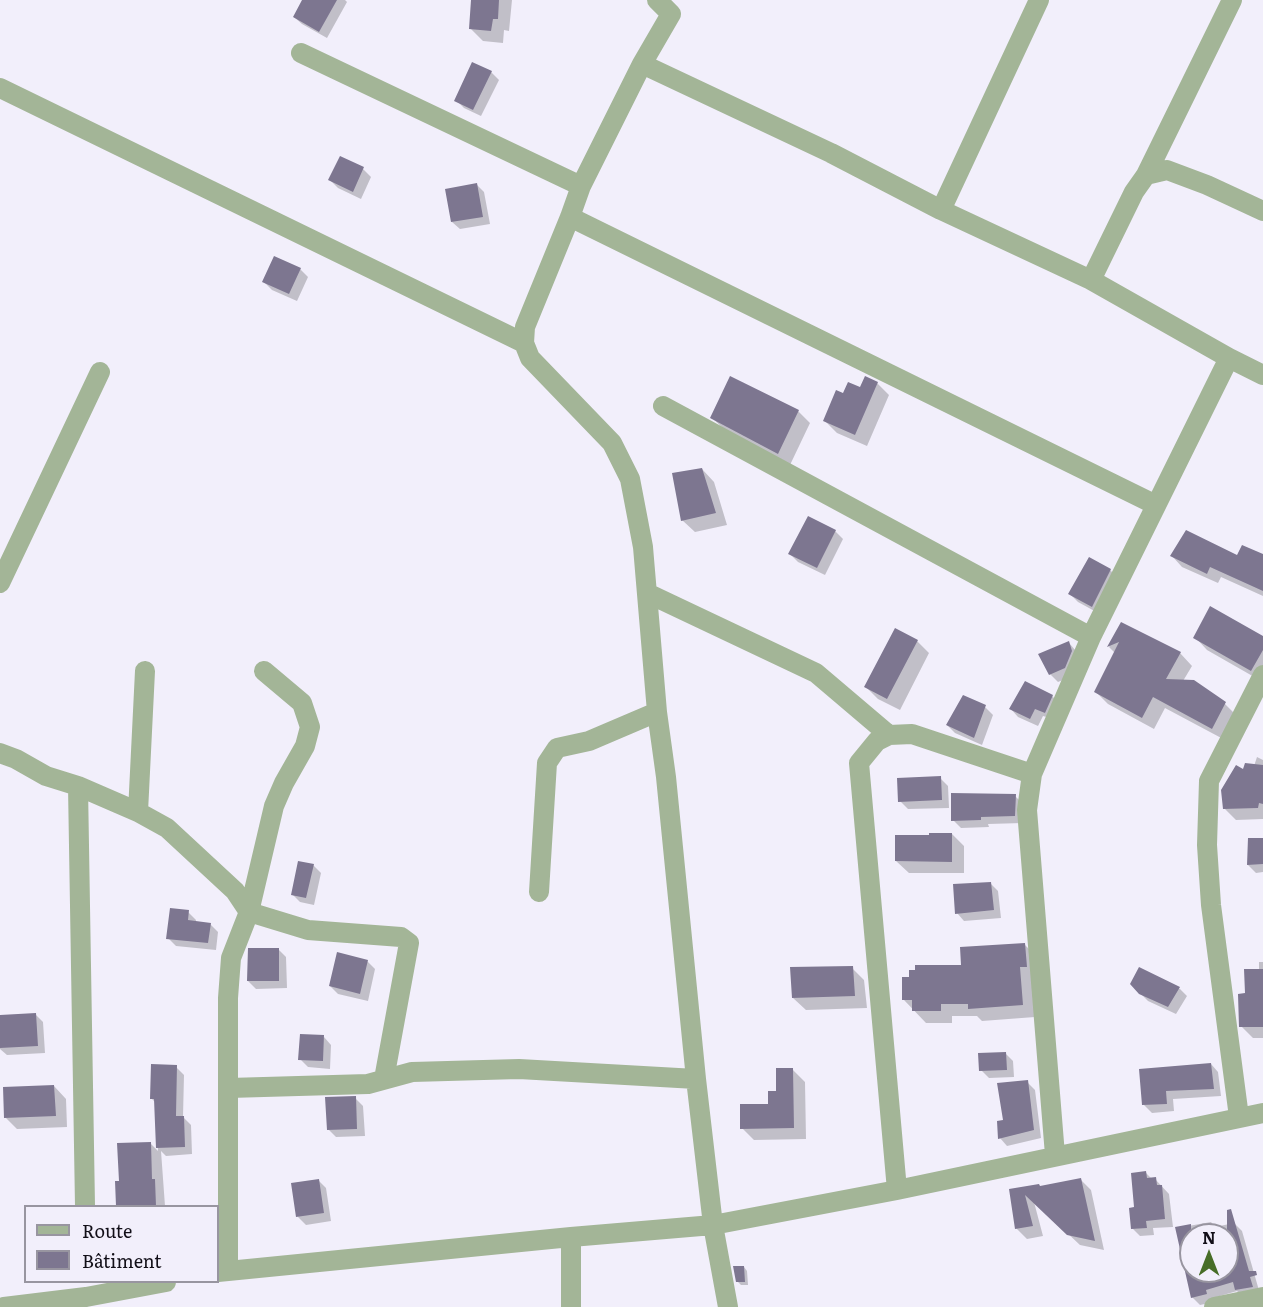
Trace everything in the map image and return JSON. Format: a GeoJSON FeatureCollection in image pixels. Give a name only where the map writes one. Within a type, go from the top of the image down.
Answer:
{"type":"FeatureCollection","features":[{"type":"Feature","properties":{"kind":"street"},"geometry":{"type":"LineString","coordinates":[[941,210],[1039,0]]}},
{"type":"Feature","properties":{"kind":"street"},"geometry":{"type":"LineString","coordinates":[[1091,280],[1134,192],[1146,175],[1232,0]]}},
{"type":"Feature","properties":{"kind":"street"},"geometry":{"type":"LineString","coordinates":[[668,5],[642,64],[581,186],[525,327],[524,343],[530,358],[612,443],[630,479],[643,547],[657,712],[666,777],[713,1225],[728,1307]]}},
{"type":"Feature","properties":{"kind":"street"},"geometry":{"type":"LineString","coordinates":[[301,53],[581,186]]}},
{"type":"Feature","properties":{"kind":"street"},"geometry":{"type":"LineString","coordinates":[[642,64],[831,153],[941,210],[1091,280],[1263,375]]}},
{"type":"Feature","properties":{"kind":"street"},"geometry":{"type":"LineString","coordinates":[[0,88],[524,343]]}},
{"type":"Feature","properties":{"kind":"street"},"geometry":{"type":"LineString","coordinates":[[1146,175],[1167,170],[1207,185],[1263,211]]}},
{"type":"Feature","properties":{"kind":"street"},"geometry":{"type":"LineString","coordinates":[[570,217],[1156,505]]}},
{"type":"Feature","properties":{"kind":"street"},"geometry":{"type":"LineString","coordinates":[[1055,1155],[1027,810],[1032,774],[1091,637],[1229,358]]}},
{"type":"Feature","properties":{"kind":"street"},"geometry":{"type":"LineString","coordinates":[[0,583],[100,372]]}},
{"type":"Feature","properties":{"kind":"street"},"geometry":{"type":"LineString","coordinates":[[663,406],[1091,637]]}},
{"type":"Feature","properties":{"kind":"street"},"geometry":{"type":"LineString","coordinates":[[647,593],[816,673],[889,735]]}},
{"type":"Feature","properties":{"kind":"street"},"geometry":{"type":"LineString","coordinates":[[138,812],[145,671]]}},
{"type":"Feature","properties":{"kind":"street"},"geometry":{"type":"LineString","coordinates":[[264,671],[302,703],[310,727],[305,746],[274,806],[249,912],[231,958],[228,998],[229,1088],[223,1271],[713,1225],[897,1190],[1263,1113]]}},
{"type":"Feature","properties":{"kind":"street"},"geometry":{"type":"LineString","coordinates":[[1239,1117],[1211,905],[1207,845],[1209,781],[1263,675]]}},
{"type":"Feature","properties":{"kind":"street"},"geometry":{"type":"LineString","coordinates":[[539,892],[547,763],[557,748],[589,741],[657,712]]}},
{"type":"Feature","properties":{"kind":"street"},"geometry":{"type":"LineString","coordinates":[[897,1190],[859,763],[877,741],[889,735],[912,734],[1032,774]]}},
{"type":"Feature","properties":{"kind":"street"},"geometry":{"type":"LineString","coordinates":[[0,753],[46,776],[78,786],[138,812],[167,828],[235,891],[249,912],[308,930],[401,937],[409,943],[384,1079]]}},
{"type":"Feature","properties":{"kind":"street"},"geometry":{"type":"LineString","coordinates":[[78,786],[85,1205]]}},
{"type":"Feature","properties":{"kind":"street"},"geometry":{"type":"LineString","coordinates":[[229,1088],[357,1084],[412,1072],[519,1069],[696,1079]]}},
{"type":"Feature","properties":{"kind":"street"},"geometry":{"type":"LineString","coordinates":[[571,1237],[571,1307]]}},
{"type":"Feature","properties":{"kind":"street"},"geometry":{"type":"LineString","coordinates":[[4,1307],[154,1283]]}},
{"type":"Feature","properties":{"kind":"street"},"geometry":{"type":"LineString","coordinates":[[1214,1307],[1237,1305],[1263,1297]]}},
{"type":"Feature","properties":{"kind":"building"},"geometry":{"type":"Polygon","coordinates":[[[302,0],[337,0],[319,32],[293,17],[302,0]]]}},
{"type":"Feature","properties":{"kind":"building"},"geometry":{"type":"Polygon","coordinates":[[[471,0],[499,0],[498,19],[493,19],[491,31],[469,29],[471,0]]]}},
{"type":"Feature","properties":{"kind":"building"},"geometry":{"type":"Polygon","coordinates":[[[472,62],[492,71],[473,110],[454,101],[472,62]]]}},
{"type":"Feature","properties":{"kind":"building"},"geometry":{"type":"Polygon","coordinates":[[[340,156],[364,167],[353,192],[328,180],[340,156]]]}},
{"type":"Feature","properties":{"kind":"building"},"geometry":{"type":"Polygon","coordinates":[[[477,183],[483,217],[451,222],[445,189],[477,183]]]}},
{"type":"Feature","properties":{"kind":"building"},"geometry":{"type":"Polygon","coordinates":[[[274,256],[301,268],[289,294],[262,282],[274,256]]]}},
{"type":"Feature","properties":{"kind":"building"},"geometry":{"type":"Polygon","coordinates":[[[730,376],[799,410],[778,454],[710,418],[730,376]]]}},
{"type":"Feature","properties":{"kind":"building"},"geometry":{"type":"Polygon","coordinates":[[[865,376],[878,382],[855,435],[823,421],[836,390],[843,393],[848,382],[860,387],[865,376]]]}},
{"type":"Feature","properties":{"kind":"building"},"geometry":{"type":"Polygon","coordinates":[[[702,468],[716,513],[681,521],[672,473],[702,468]]]}},
{"type":"Feature","properties":{"kind":"building"},"geometry":{"type":"Polygon","coordinates":[[[808,516],[836,530],[817,568],[788,554],[808,516]]]}},
{"type":"Feature","properties":{"kind":"building"},"geometry":{"type":"Polygon","coordinates":[[[1186,530],[1237,555],[1242,545],[1263,554],[1263,591],[1210,567],[1207,574],[1170,556],[1186,530]]]}},
{"type":"Feature","properties":{"kind":"building"},"geometry":{"type":"Polygon","coordinates":[[[1089,557],[1111,569],[1092,607],[1068,594],[1089,557]]]}},
{"type":"Feature","properties":{"kind":"building"},"geometry":{"type":"Polygon","coordinates":[[[1210,606],[1263,636],[1263,650],[1251,671],[1193,638],[1210,606]]]}},
{"type":"Feature","properties":{"kind":"building"},"geometry":{"type":"Polygon","coordinates":[[[1121,622],[1181,652],[1166,679],[1194,680],[1226,702],[1212,729],[1153,697],[1142,718],[1094,692],[1119,642],[1107,647],[1121,622]]]}},
{"type":"Feature","properties":{"kind":"building"},"geometry":{"type":"Polygon","coordinates":[[[895,628],[918,640],[887,699],[864,687],[895,628]]]}},
{"type":"Feature","properties":{"kind":"building"},"geometry":{"type":"Polygon","coordinates":[[[1069,641],[1072,651],[1065,668],[1049,675],[1038,654],[1069,641]]]}},
{"type":"Feature","properties":{"kind":"building"},"geometry":{"type":"Polygon","coordinates":[[[1025,681],[1053,695],[1045,713],[1035,709],[1030,719],[1009,709],[1025,681]]]}},
{"type":"Feature","properties":{"kind":"building"},"geometry":{"type":"Polygon","coordinates":[[[963,695],[986,705],[974,738],[946,725],[963,695]]]}},
{"type":"Feature","properties":{"kind":"building"},"geometry":{"type":"Polygon","coordinates":[[[1245,763],[1263,765],[1263,804],[1259,803],[1258,808],[1223,809],[1221,790],[1236,765],[1243,769],[1245,763]]]}},
{"type":"Feature","properties":{"kind":"building"},"geometry":{"type":"Polygon","coordinates":[[[941,776],[942,800],[898,802],[897,778],[941,776]]]}},
{"type":"Feature","properties":{"kind":"building"},"geometry":{"type":"Polygon","coordinates":[[[951,793],[1016,794],[1015,816],[951,821],[951,793]]]}},
{"type":"Feature","properties":{"kind":"building"},"geometry":{"type":"Polygon","coordinates":[[[929,833],[952,833],[952,862],[895,861],[895,835],[929,835],[929,833]]]}},
{"type":"Feature","properties":{"kind":"building"},"geometry":{"type":"Polygon","coordinates":[[[1248,838],[1263,838],[1263,864],[1247,865],[1248,838]]]}},
{"type":"Feature","properties":{"kind":"building"},"geometry":{"type":"Polygon","coordinates":[[[298,861],[314,864],[306,898],[291,895],[298,861]]]}},
{"type":"Feature","properties":{"kind":"building"},"geometry":{"type":"Polygon","coordinates":[[[991,882],[994,910],[955,914],[953,884],[991,882]]]}},
{"type":"Feature","properties":{"kind":"building"},"geometry":{"type":"Polygon","coordinates":[[[170,908],[189,910],[188,920],[211,923],[208,943],[166,939],[170,908]]]}},
{"type":"Feature","properties":{"kind":"building"},"geometry":{"type":"Polygon","coordinates":[[[1025,943],[1027,967],[1020,967],[1023,1005],[968,1009],[968,1004],[941,1004],[941,1011],[912,1011],[912,1000],[902,1000],[902,977],[909,977],[909,970],[915,970],[915,965],[961,965],[960,947],[1025,943]]]}},
{"type":"Feature","properties":{"kind":"building"},"geometry":{"type":"Polygon","coordinates":[[[248,948],[279,948],[279,981],[247,981],[248,948]]]}},
{"type":"Feature","properties":{"kind":"building"},"geometry":{"type":"Polygon","coordinates":[[[337,952],[368,960],[360,994],[329,986],[337,952]]]}},
{"type":"Feature","properties":{"kind":"building"},"geometry":{"type":"Polygon","coordinates":[[[853,966],[855,996],[792,998],[790,967],[853,966]]]}},
{"type":"Feature","properties":{"kind":"building"},"geometry":{"type":"Polygon","coordinates":[[[1139,967],[1180,987],[1168,1007],[1139,994],[1130,984],[1139,967]]]}},
{"type":"Feature","properties":{"kind":"building"},"geometry":{"type":"Polygon","coordinates":[[[1244,969],[1263,969],[1263,1027],[1239,1027],[1238,994],[1245,993],[1244,969]]]}},
{"type":"Feature","properties":{"kind":"building"},"geometry":{"type":"Polygon","coordinates":[[[36,1013],[38,1046],[0,1048],[0,1015],[36,1013]]]}},
{"type":"Feature","properties":{"kind":"building"},"geometry":{"type":"Polygon","coordinates":[[[300,1034],[324,1035],[323,1061],[298,1060],[300,1034]]]}},
{"type":"Feature","properties":{"kind":"building"},"geometry":{"type":"Polygon","coordinates":[[[1006,1052],[1007,1070],[979,1071],[978,1053],[1006,1052]]]}},
{"type":"Feature","properties":{"kind":"building"},"geometry":{"type":"Polygon","coordinates":[[[1211,1063],[1214,1089],[1166,1091],[1167,1104],[1142,1105],[1139,1069],[1211,1063]]]}},
{"type":"Feature","properties":{"kind":"building"},"geometry":{"type":"Polygon","coordinates":[[[151,1064],[177,1065],[176,1116],[184,1116],[185,1147],[156,1148],[154,1099],[150,1099],[151,1064]]]}},
{"type":"Feature","properties":{"kind":"building"},"geometry":{"type":"Polygon","coordinates":[[[776,1068],[793,1068],[794,1128],[740,1129],[740,1104],[768,1104],[768,1091],[776,1091],[776,1068]]]}},
{"type":"Feature","properties":{"kind":"building"},"geometry":{"type":"Polygon","coordinates":[[[1028,1080],[1034,1130],[998,1139],[997,1121],[1003,1120],[997,1083],[1028,1080]]]}},
{"type":"Feature","properties":{"kind":"building"},"geometry":{"type":"Polygon","coordinates":[[[54,1085],[56,1116],[4,1118],[3,1087],[54,1085]]]}},
{"type":"Feature","properties":{"kind":"building"},"geometry":{"type":"Polygon","coordinates":[[[356,1096],[357,1129],[327,1130],[325,1097],[356,1096]]]}},
{"type":"Feature","properties":{"kind":"building"},"geometry":{"type":"Polygon","coordinates":[[[151,1142],[152,1179],[155,1179],[156,1205],[116,1205],[115,1181],[119,1181],[117,1143],[151,1142]]]}},
{"type":"Feature","properties":{"kind":"building"},"geometry":{"type":"Polygon","coordinates":[[[1146,1171],[1147,1178],[1156,1177],[1157,1185],[1162,1185],[1165,1219],[1146,1221],[1147,1228],[1131,1229],[1129,1208],[1134,1207],[1131,1173],[1146,1171]]]}},
{"type":"Feature","properties":{"kind":"building"},"geometry":{"type":"Polygon","coordinates":[[[1081,1178],[1095,1241],[1067,1235],[1025,1195],[1033,1226],[1015,1229],[1009,1189],[1081,1178]]]}},
{"type":"Feature","properties":{"kind":"building"},"geometry":{"type":"Polygon","coordinates":[[[319,1179],[324,1213],[296,1217],[291,1183],[319,1179]]]}},
{"type":"Feature","properties":{"kind":"building"},"geometry":{"type":"Polygon","coordinates":[[[1231,1209],[1235,1223],[1227,1223],[1227,1210],[1231,1209]]]}},
{"type":"Feature","properties":{"kind":"building"},"geometry":{"type":"Polygon","coordinates":[[[1179,1226],[1179,1245],[1175,1227],[1179,1226]]]}},
{"type":"Feature","properties":{"kind":"building"},"geometry":{"type":"Polygon","coordinates":[[[1239,1237],[1249,1271],[1256,1271],[1257,1275],[1250,1277],[1253,1287],[1235,1290],[1233,1283],[1239,1283],[1239,1237]]]}},
{"type":"Feature","properties":{"kind":"building"},"geometry":{"type":"Polygon","coordinates":[[[733,1266],[744,1266],[745,1282],[736,1282],[733,1266]]]}},
{"type":"Feature","properties":{"kind":"building"},"geometry":{"type":"Polygon","coordinates":[[[1188,1283],[1230,1283],[1206,1290],[1207,1294],[1191,1298],[1188,1283]]]}}]}
